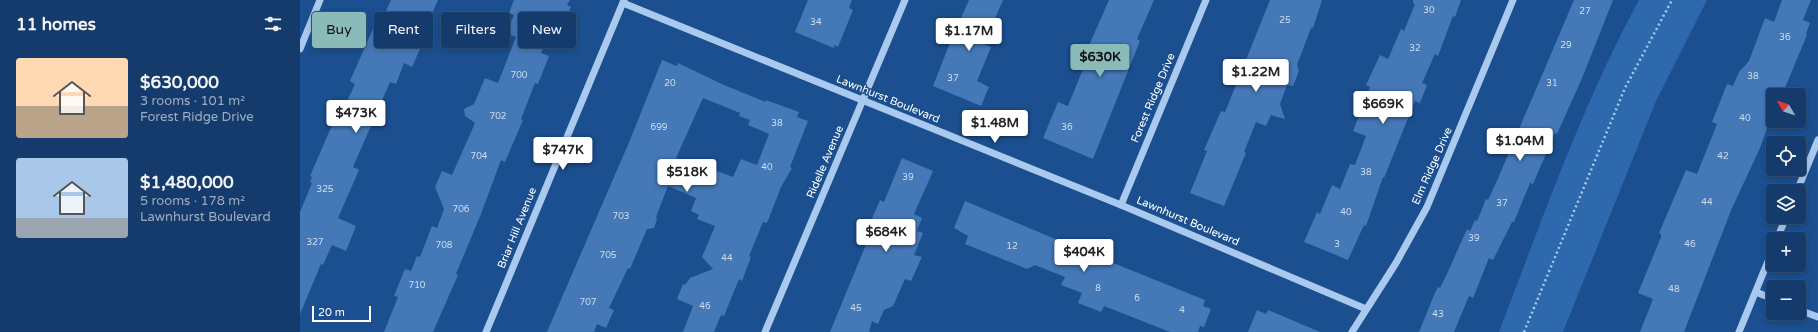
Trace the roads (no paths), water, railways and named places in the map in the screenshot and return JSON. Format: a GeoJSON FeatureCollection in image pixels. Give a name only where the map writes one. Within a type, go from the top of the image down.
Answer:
{"type":"FeatureCollection","features":[{"type":"Feature","properties":{"kind":"street"},"geometry":{"type":"LineString","coordinates":[[300,49],[320,0]]}},
{"type":"Feature","properties":{"kind":"street","name":"Ridelle Avenue"},"geometry":{"type":"LineString","coordinates":[[765,332],[905,0]]}},
{"type":"Feature","properties":{"kind":"street","name":"Forest Ridge Drive"},"geometry":{"type":"LineString","coordinates":[[1120,205],[1206,0]]}},
{"type":"Feature","properties":{"kind":"street","name":"Elm Ridge Drive"},"geometry":{"type":"LineString","coordinates":[[1352,332],[1396,263],[1426,207],[1514,0]]}},
{"type":"Feature","properties":{"kind":"street","name":"Lawnhurst Boulevard"},"geometry":{"type":"LineString","coordinates":[[623,2],[1120,205],[1366,309]]}},
{"type":"Feature","properties":{"kind":"street","name":"Briar Hill Avenue"},"geometry":{"type":"LineString","coordinates":[[486,332],[623,2]]}},
{"type":"Feature","properties":{"kind":"street"},"geometry":{"type":"LineString","coordinates":[[1800,184],[1818,140]]}},
{"type":"Feature","properties":{"kind":"street"},"geometry":{"type":"LineString","coordinates":[[1739,332],[1766,267]]}},
{"type":"Feature","properties":{"kind":"street"},"geometry":{"type":"LineString","coordinates":[[1756,292],[1766,296]]}},
{"type":"Feature","properties":{"kind":"street"},"geometry":{"type":"LineString","coordinates":[[1806,313],[1818,318]]}}]}
